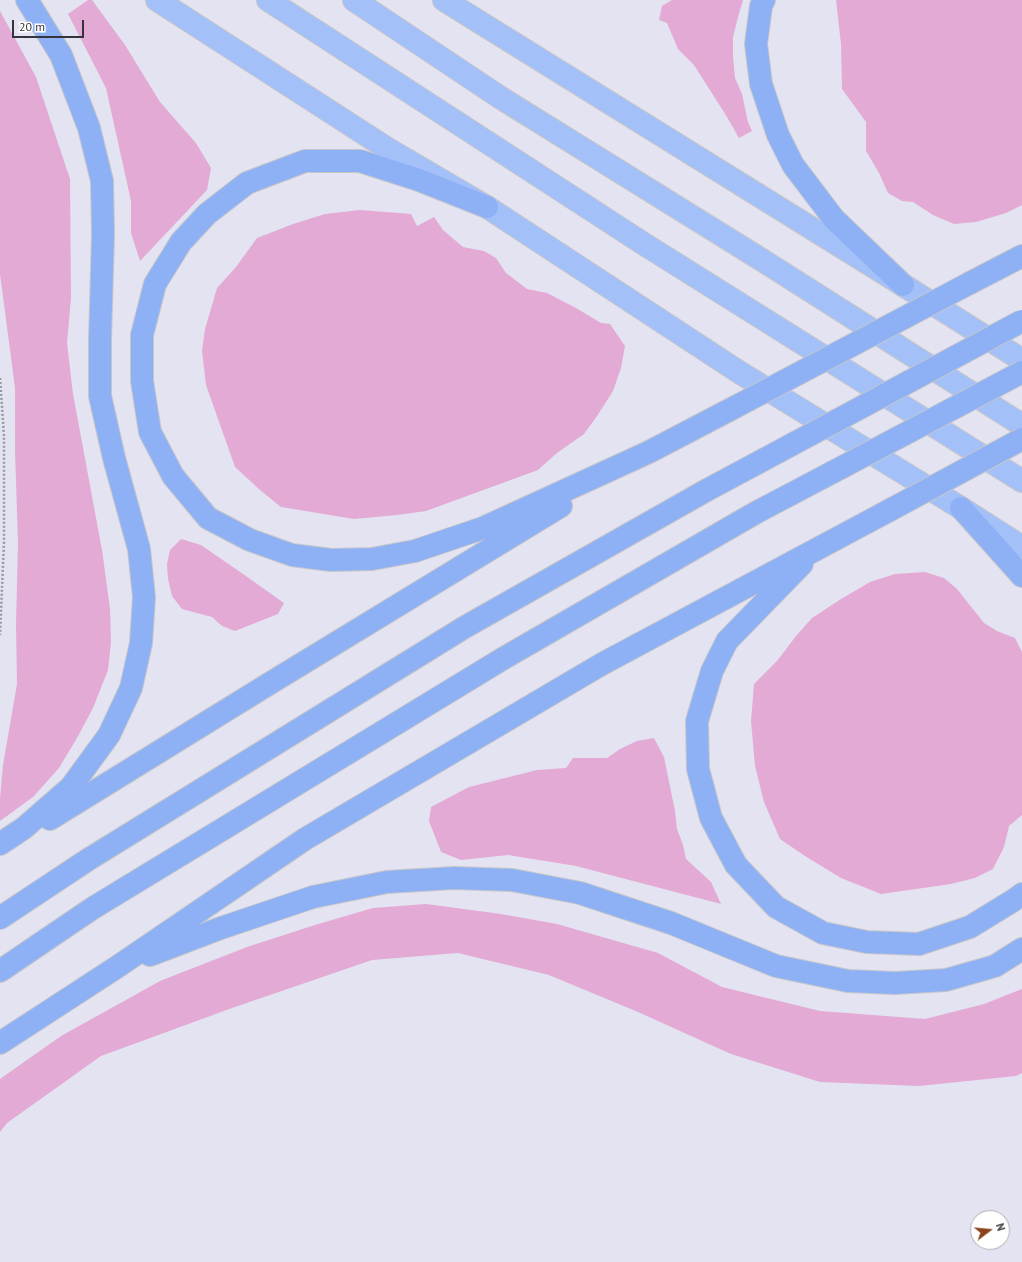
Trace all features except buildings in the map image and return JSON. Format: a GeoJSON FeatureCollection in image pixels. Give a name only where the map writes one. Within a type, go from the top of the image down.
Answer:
{"type":"FeatureCollection","features":[{"type":"Feature","properties":{"kind":"highway"},"geometry":{"type":"LineString","coordinates":[[0,844],[24,828],[71,787],[109,735],[131,688],[141,643],[144,597],[139,549],[114,458],[100,396],[100,340],[104,235],[102,181],[89,128],[60,55],[27,0]]}},
{"type":"Feature","properties":{"kind":"highway"},"geometry":{"type":"LineString","coordinates":[[157,0],[388,149],[487,207],[740,372],[962,508],[1022,547]]}},
{"type":"Feature","properties":{"kind":"highway"},"geometry":{"type":"LineString","coordinates":[[268,0],[644,244],[1022,481]]}},
{"type":"Feature","properties":{"kind":"highway"},"geometry":{"type":"LineString","coordinates":[[354,0],[501,98],[768,264],[1022,425]]}},
{"type":"Feature","properties":{"kind":"highway"},"geometry":{"type":"LineString","coordinates":[[444,0],[1022,360]]}},
{"type":"Feature","properties":{"kind":"highway"},"geometry":{"type":"LineString","coordinates":[[764,0],[761,6],[756,44],[761,84],[778,135],[793,165],[834,219],[903,285]]}},
{"type":"Feature","properties":{"kind":"highway"},"geometry":{"type":"LineString","coordinates":[[487,207],[419,180],[360,161],[305,161],[247,183],[207,214],[180,242],[155,284],[142,335],[142,381],[150,432],[173,476],[208,518],[250,540],[292,555],[331,560],[372,559],[415,551],[483,528],[649,452],[1022,256]]}},
{"type":"Feature","properties":{"kind":"highway"},"geometry":{"type":"LineString","coordinates":[[0,918],[95,855],[465,627],[707,490],[1022,321]]}},
{"type":"Feature","properties":{"kind":"highway"},"geometry":{"type":"LineString","coordinates":[[0,971],[93,908],[504,658],[757,512],[1022,372]]}},
{"type":"Feature","properties":{"kind":"highway"},"geometry":{"type":"LineString","coordinates":[[0,1043],[117,967],[305,839],[602,664],[1022,439]]}},
{"type":"Feature","properties":{"kind":"highway"},"geometry":{"type":"LineString","coordinates":[[0,850],[649,452]]}},
{"type":"Feature","properties":{"kind":"highway"},"geometry":{"type":"LineString","coordinates":[[962,508],[1022,576]]}},
{"type":"Feature","properties":{"kind":"highway"},"geometry":{"type":"LineString","coordinates":[[818,548],[727,641],[712,671],[697,721],[698,769],[711,818],[736,865],[776,907],[823,933],[867,942],[919,944],[970,926],[1022,894]]}},
{"type":"Feature","properties":{"kind":"highway"},"geometry":{"type":"LineString","coordinates":[[117,967],[221,928],[313,897],[387,882],[454,878],[512,880],[580,893],[671,923],[776,966],[848,981],[895,983],[946,980],[995,966],[1022,949]]}},
{"type":"Feature","properties":{"kind":"path"},"geometry":{"type":"LineString","coordinates":[[0,378],[4,436],[4,542],[0,635]]}},
{"type":"Feature","properties":{"kind":"shaded area"},"geometry":{"type":"Polygon","coordinates":[[[88,0],[92,0],[125,45],[160,102],[196,143],[211,168],[207,190],[140,261],[131,233],[131,201],[106,88],[68,14],[88,0]]]}},
{"type":"Feature","properties":{"kind":"shaded area"},"geometry":{"type":"Polygon","coordinates":[[[672,0],[743,0],[733,37],[733,57],[735,78],[742,94],[748,122],[752,131],[739,138],[694,65],[678,49],[667,23],[659,20],[662,6],[672,0]]]}},
{"type":"Feature","properties":{"kind":"shaded area"},"geometry":{"type":"Polygon","coordinates":[[[836,0],[1022,0],[1022,205],[1006,213],[976,222],[954,224],[933,215],[913,202],[902,201],[888,193],[879,173],[866,151],[866,122],[842,89],[841,44],[836,0]]]}},
{"type":"Feature","properties":{"kind":"shaded area"},"geometry":{"type":"Polygon","coordinates":[[[0,11],[36,77],[70,179],[71,298],[67,343],[73,394],[102,550],[110,609],[111,642],[108,670],[93,708],[59,768],[33,797],[0,821],[3,765],[17,684],[16,624],[18,543],[15,388],[0,274],[0,11]]]}},
{"type":"Feature","properties":{"kind":"shaded area"},"geometry":{"type":"Polygon","coordinates":[[[360,210],[411,214],[417,226],[434,217],[443,230],[463,247],[484,251],[496,258],[506,273],[527,289],[547,293],[601,323],[610,324],[625,346],[621,368],[613,391],[584,434],[557,453],[538,470],[426,511],[397,515],[354,519],[281,507],[235,467],[206,385],[202,351],[205,329],[217,288],[236,267],[257,238],[293,224],[325,214],[360,210]]]}},
{"type":"Feature","properties":{"kind":"shaded area"},"geometry":{"type":"Polygon","coordinates":[[[181,539],[201,545],[284,603],[278,614],[235,631],[222,626],[212,617],[182,609],[172,596],[168,579],[167,564],[170,550],[181,539]]]}},
{"type":"Feature","properties":{"kind":"shaded area"},"geometry":{"type":"Polygon","coordinates":[[[925,572],[944,578],[957,589],[984,623],[997,631],[1015,638],[1022,652],[1022,815],[1009,826],[1004,847],[993,869],[975,878],[951,884],[881,894],[841,878],[780,839],[764,802],[755,766],[751,721],[754,684],[777,661],[812,618],[841,599],[870,582],[895,574],[925,572]]]}},
{"type":"Feature","properties":{"kind":"shaded area"},"geometry":{"type":"Polygon","coordinates":[[[654,738],[664,757],[675,811],[677,829],[686,859],[711,882],[721,904],[576,866],[508,855],[461,860],[441,852],[429,821],[431,807],[469,787],[537,770],[566,768],[573,758],[607,758],[620,749],[637,741],[654,738]]]}},
{"type":"Feature","properties":{"kind":"shaded area"},"geometry":{"type":"Polygon","coordinates":[[[426,904],[501,914],[557,924],[658,953],[722,987],[820,1011],[925,1019],[984,1004],[1022,989],[1022,1073],[1016,1076],[919,1086],[820,1082],[731,1054],[638,1012],[549,975],[458,953],[372,960],[232,1008],[101,1056],[7,1123],[0,1132],[0,1079],[61,1036],[160,981],[247,947],[373,908],[426,904]]]}}]}
